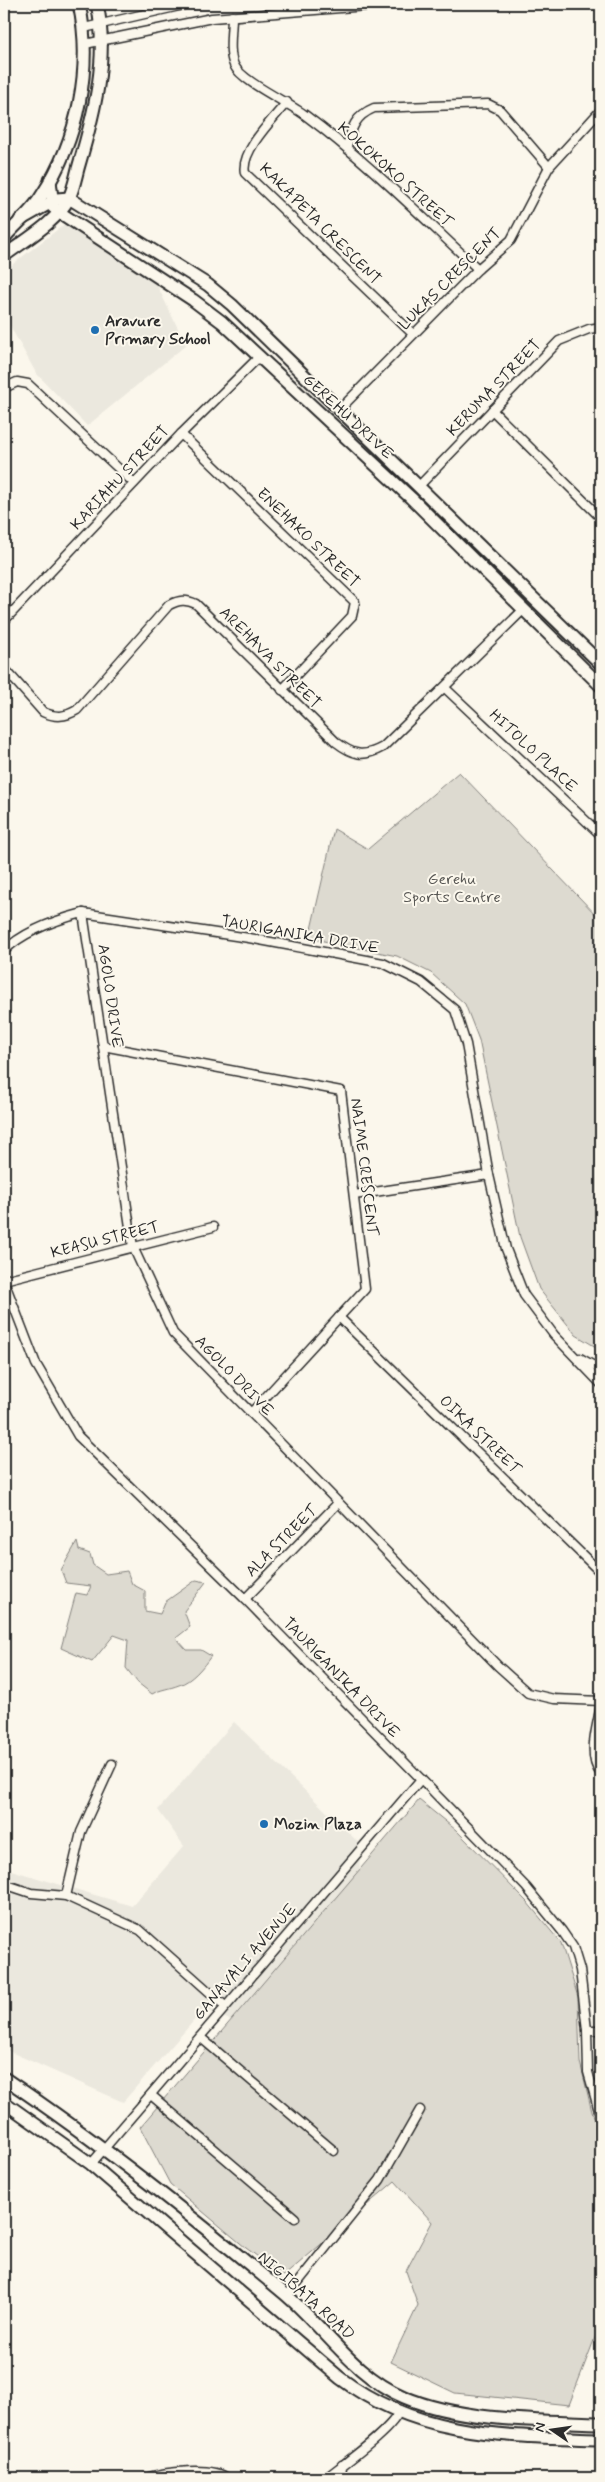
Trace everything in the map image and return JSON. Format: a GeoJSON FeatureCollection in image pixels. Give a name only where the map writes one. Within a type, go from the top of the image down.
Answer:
{"type":"FeatureCollection","features":[{"type":"Feature","properties":{"kind":"street"},"geometry":{"type":"LineString","coordinates":[[4,238],[42,196],[62,158],[76,114],[85,64],[84,28],[79,4]]}},
{"type":"Feature","properties":{"kind":"street"},"geometry":{"type":"LineString","coordinates":[[4,256],[59,212],[69,198],[92,116],[102,42],[102,23],[97,4]]}},
{"type":"Feature","properties":{"kind":"street"},"geometry":{"type":"LineString","coordinates":[[84,28],[178,4],[188,4]]}},
{"type":"Feature","properties":{"kind":"street"},"geometry":{"type":"LineString","coordinates":[[85,44],[212,18],[392,4]]}},
{"type":"Feature","properties":{"kind":"street","name":"KOKOKOKO STREET"},"geometry":{"type":"LineString","coordinates":[[232,16],[232,56],[234,65],[248,80],[288,102],[347,146],[478,269]]}},
{"type":"Feature","properties":{"kind":"street","name":"KAKAPETA CRESCENT"},"geometry":{"type":"LineString","coordinates":[[288,102],[247,155],[244,167],[246,173],[413,334]]}},
{"type":"Feature","properties":{"kind":"street"},"geometry":{"type":"LineString","coordinates":[[347,146],[353,124],[358,117],[374,108],[488,104],[494,105],[500,110],[549,167]]}},
{"type":"Feature","properties":{"kind":"street","name":"LUKAS CRESCENT"},"geometry":{"type":"LineString","coordinates":[[340,410],[478,269],[511,240],[549,167],[601,110]]}},
{"type":"Feature","properties":{"kind":"street","name":"GEREHU DRIVE"},"geometry":{"type":"LineString","coordinates":[[50,180],[53,207],[193,300],[260,356],[411,498],[601,686]]}},
{"type":"Feature","properties":{"kind":"street"},"geometry":{"type":"LineString","coordinates":[[20,220],[52,201],[69,198]]}},
{"type":"Feature","properties":{"kind":"street","name":"GEREHU DRIVE"},"geometry":{"type":"LineString","coordinates":[[69,198],[208,285],[232,305],[601,664]]}},
{"type":"Feature","properties":{"kind":"street","name":"KERUMA STREET"},"geometry":{"type":"LineString","coordinates":[[419,486],[559,341],[590,328],[601,327]]}},
{"type":"Feature","properties":{"kind":"street","name":"KARIAHU STREET"},"geometry":{"type":"LineString","coordinates":[[4,621],[180,434],[260,356]]}},
{"type":"Feature","properties":{"kind":"street"},"geometry":{"type":"LineString","coordinates":[[4,388],[16,382],[28,384],[134,483]]}},
{"type":"Feature","properties":{"kind":"street"},"geometry":{"type":"LineString","coordinates":[[492,410],[601,518]]}},
{"type":"Feature","properties":{"kind":"street","name":"ENEHAKO STREET"},"geometry":{"type":"LineString","coordinates":[[180,434],[354,602],[352,616],[282,690]]}},
{"type":"Feature","properties":{"kind":"street","name":"AREHAVA STREET"},"geometry":{"type":"LineString","coordinates":[[4,668],[43,712],[60,717],[70,714],[77,710],[168,606],[182,600],[196,604],[336,742],[358,755],[374,752],[383,747],[523,610]]}},
{"type":"Feature","properties":{"kind":"street","name":"HITOLO PLACE"},"geometry":{"type":"LineString","coordinates":[[445,688],[601,835]]}},
{"type":"Feature","properties":{"kind":"street","name":"TAURIGANIKA DRIVE"},"geometry":{"type":"LineString","coordinates":[[4,951],[11,944],[33,932],[63,918],[84,913],[249,938],[383,963],[421,982],[455,1010],[466,1044],[489,1175],[506,1249],[524,1295],[554,1335],[601,1384]]}},
{"type":"Feature","properties":{"kind":"street","name":"AGOLO DRIVE"},"geometry":{"type":"LineString","coordinates":[[84,913],[133,1248],[173,1333],[498,1666],[528,1693],[554,1699],[601,1702]]}},
{"type":"Feature","properties":{"kind":"street","name":"NAIME CRESCENT"},"geometry":{"type":"LineString","coordinates":[[103,1046],[342,1091],[365,1289],[251,1413]]}},
{"type":"Feature","properties":{"kind":"street"},"geometry":{"type":"LineString","coordinates":[[354,1195],[489,1175]]}},
{"type":"Feature","properties":{"kind":"street","name":"KEASU STREET"},"geometry":{"type":"LineString","coordinates":[[4,1281],[213,1227]]}},
{"type":"Feature","properties":{"kind":"street","name":"TAURIGANIKA DRIVE"},"geometry":{"type":"LineString","coordinates":[[4,1281],[36,1364],[78,1436],[244,1599],[421,1779],[526,1887],[568,1939],[573,1947],[580,1970],[587,2030],[588,2072],[601,2118]]}},
{"type":"Feature","properties":{"kind":"street","name":"OIKA STREET"},"geometry":{"type":"LineString","coordinates":[[339,1317],[601,1573]]}},
{"type":"Feature","properties":{"kind":"street"},"geometry":{"type":"LineString","coordinates":[[574,1355],[594,1364],[601,1364]]}},
{"type":"Feature","properties":{"kind":"street","name":"TAURIGANIKA DRIVE"},"geometry":{"type":"LineString","coordinates":[[574,1355],[601,1370]]}},
{"type":"Feature","properties":{"kind":"street","name":"ALA STREET"},"geometry":{"type":"LineString","coordinates":[[244,1599],[338,1503]]}},
{"type":"Feature","properties":{"kind":"street"},"geometry":{"type":"LineString","coordinates":[[601,1702],[594,1751],[596,1764],[601,1774]]}},
{"type":"Feature","properties":{"kind":"street"},"geometry":{"type":"LineString","coordinates":[[66,1896],[82,1832],[112,1764]]}},
{"type":"Feature","properties":{"kind":"street","name":"GANAVALI AVENUE"},"geometry":{"type":"LineString","coordinates":[[90,2164],[421,1779]]}},
{"type":"Feature","properties":{"kind":"street"},"geometry":{"type":"LineString","coordinates":[[4,1884],[31,1893],[66,1896],[140,1930],[225,2006]]}},
{"type":"Feature","properties":{"kind":"street"},"geometry":{"type":"LineString","coordinates":[[587,2030],[601,2030]]}},
{"type":"Feature","properties":{"kind":"street"},"geometry":{"type":"LineString","coordinates":[[200,2036],[334,2151]]}},
{"type":"Feature","properties":{"kind":"street","name":"NIGIBATA ROAD"},"geometry":{"type":"LineString","coordinates":[[4,2078],[104,2149],[287,2296],[368,2377],[406,2398],[457,2412],[547,2421],[601,2423]]}},
{"type":"Feature","properties":{"kind":"street"},"geometry":{"type":"LineString","coordinates":[[151,2095],[294,2218]]}},
{"type":"Feature","properties":{"kind":"street"},"geometry":{"type":"LineString","coordinates":[[4,2102],[90,2164],[340,2378],[359,2391],[399,2410],[441,2425],[472,2433],[601,2439]]}},
{"type":"Feature","properties":{"kind":"street"},"geometry":{"type":"LineString","coordinates":[[287,2296],[380,2180],[420,2110]]}},
{"type":"Feature","properties":{"kind":"street"},"geometry":{"type":"LineString","coordinates":[[326,2478],[385,2431],[398,2415],[399,2410]]}},
{"type":"Feature","properties":{"kind":"street"},"geometry":{"type":"LineString","coordinates":[[341,2478],[342,2465]]}},
{"type":"Feature","properties":{"kind":"street"},"geometry":{"type":"LineString","coordinates":[[146,2478],[159,2474],[208,2472],[219,2473],[227,2478]]}},
{"type":"Feature","properties":{"kind":"shaded area","name":"Aravure Primary School"},"geometry":{"type":"Polygon","coordinates":[[[66,223],[156,283],[186,345],[87,426],[36,373],[4,315],[4,271],[66,223]]]}},
{"type":"Feature","properties":{"kind":"shaded area"},"geometry":{"type":"Polygon","coordinates":[[[234,1722],[359,1843],[360,1875],[232,2021],[204,2009],[123,2102],[4,2049],[4,1868],[132,1906],[184,1846],[158,1810],[234,1722]]]}},
{"type":"Feature","properties":{"kind":"green space","name":"Gerehu Sports Centre"},"geometry":{"type":"Polygon","coordinates":[[[459,772],[601,920],[601,1350],[576,1335],[539,1289],[520,1237],[479,1040],[465,1004],[431,973],[397,956],[309,938],[334,829],[368,849],[459,772]]]}},
{"type":"Feature","properties":{"kind":"green space"},"geometry":{"type":"Polygon","coordinates":[[[77,1542],[79,1550],[90,1554],[93,1565],[106,1574],[127,1571],[132,1584],[145,1591],[145,1611],[160,1614],[165,1602],[196,1580],[206,1582],[184,1611],[190,1627],[176,1638],[187,1650],[201,1650],[211,1656],[193,1677],[184,1683],[152,1694],[138,1683],[126,1668],[128,1640],[114,1635],[92,1662],[61,1648],[76,1593],[87,1595],[91,1586],[66,1583],[61,1570],[77,1542]]]}},
{"type":"Feature","properties":{"kind":"green space"},"geometry":{"type":"Polygon","coordinates":[[[419,1800],[456,1830],[527,1902],[561,1943],[578,1997],[580,2062],[592,2112],[601,2135],[601,2322],[569,2405],[455,2393],[391,2362],[418,2305],[406,2271],[432,2222],[395,2181],[284,2276],[246,2248],[170,2184],[140,2127],[419,1800]]]}},
{"type":"Feature","properties":{"kind":"place","name":"Aravure Primary School"},"geometry":{"type":"Point","coordinates":[95,330]}},
{"type":"Feature","properties":{"kind":"place","name":"Mozin Plaza"},"geometry":{"type":"Point","coordinates":[264,1824]}}]}
